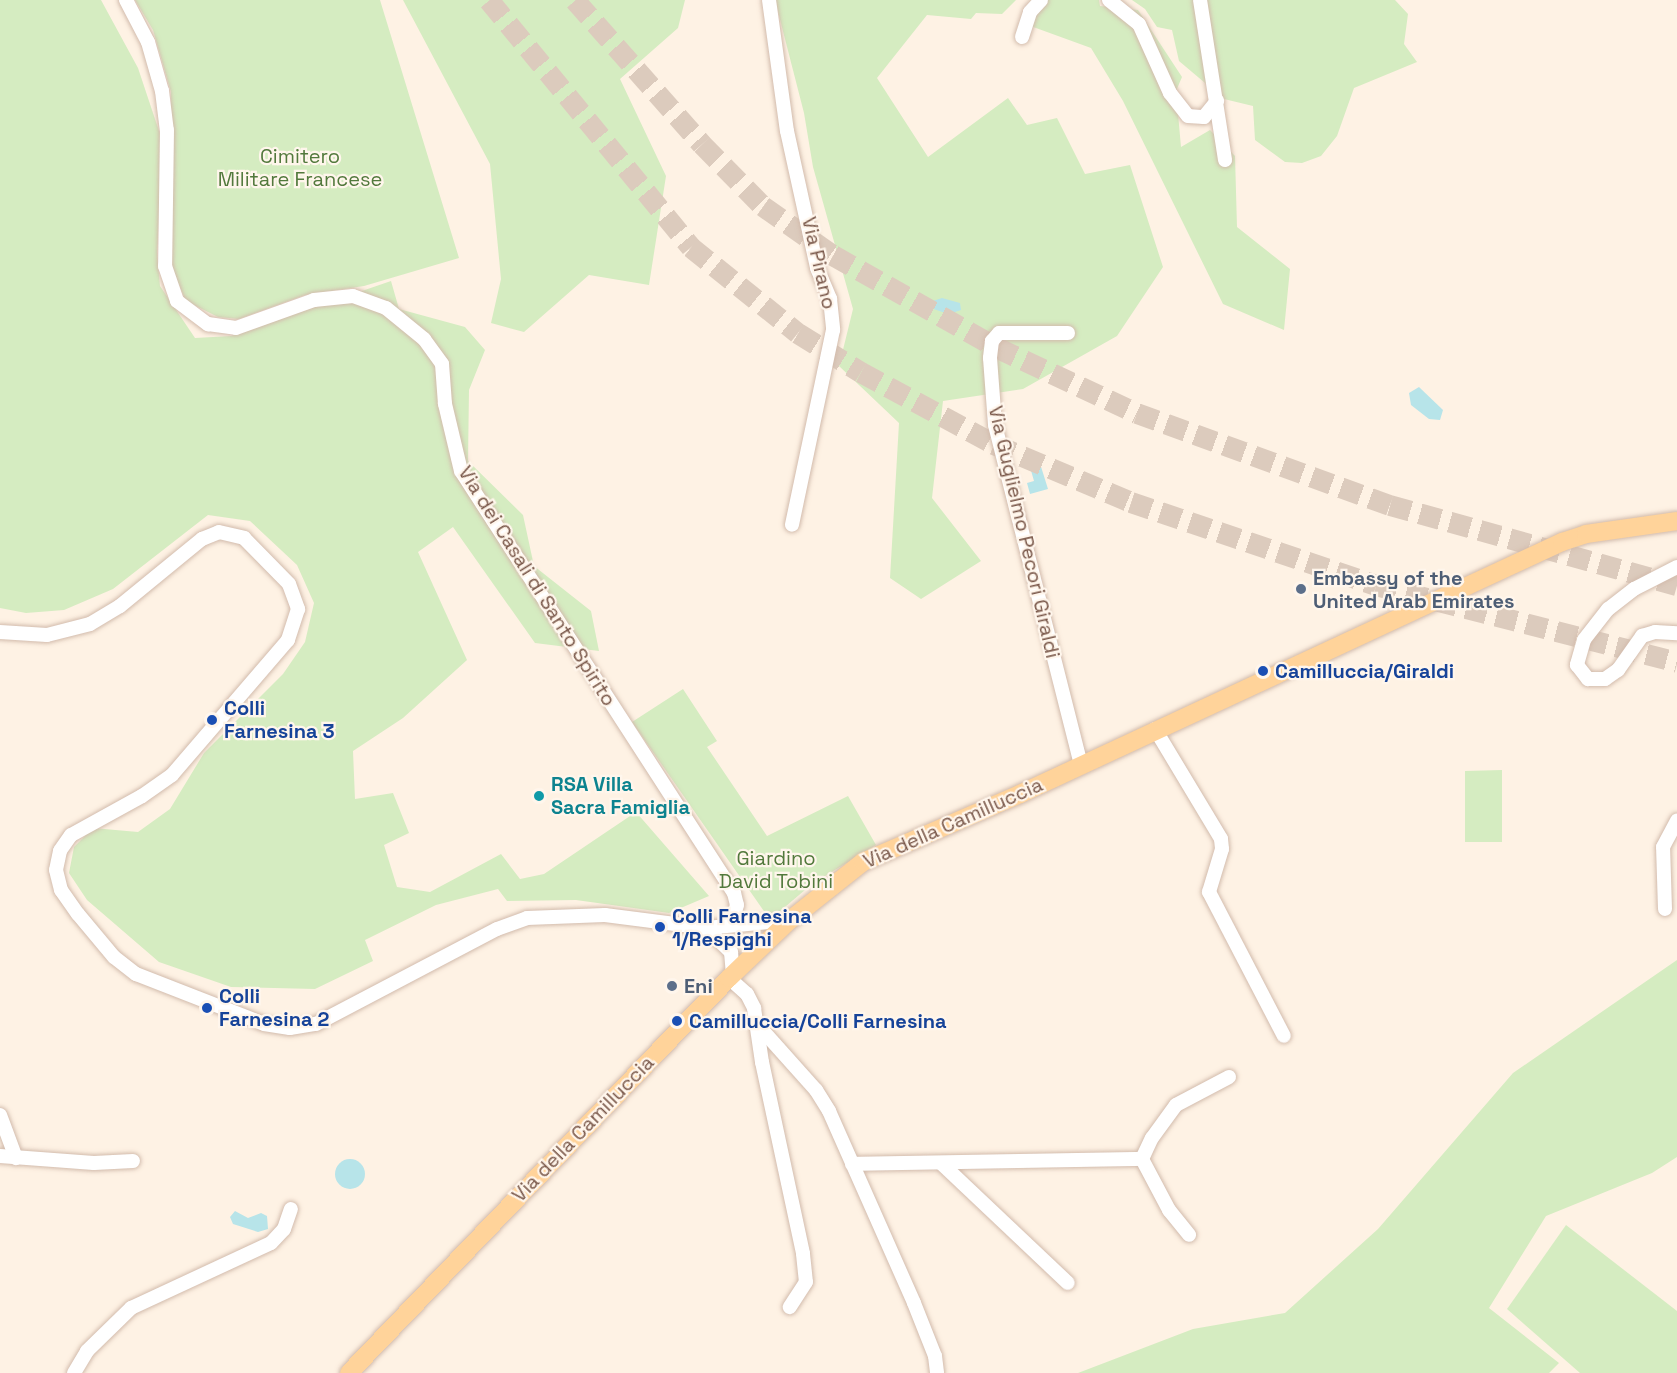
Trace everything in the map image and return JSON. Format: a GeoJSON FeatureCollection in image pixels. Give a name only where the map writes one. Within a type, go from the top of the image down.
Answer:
{"type":"FeatureCollection","features":[{"type":"Feature","properties":{"kind":"main road","name":"Via della Camilluccia"},"geometry":{"type":"LineString","coordinates":[[349,1373],[731,976],[790,920],[842,876],[875,855],[1081,764],[1562,542],[1586,534],[1677,521]]}},
{"type":"Feature","properties":{"kind":"street","name":"Via dei Casali di Santo Spirito"},"geometry":{"type":"LineString","coordinates":[[126,0],[148,42],[163,98],[166,130],[165,266],[174,296],[200,320],[232,328],[314,300],[353,296],[386,308],[424,339],[442,364],[445,404],[461,471],[734,893],[737,905],[732,923]]}},
{"type":"Feature","properties":{"kind":"street","name":"Via Pirano"},"geometry":{"type":"LineString","coordinates":[[769,0],[787,131],[817,268],[830,299],[833,330],[792,525]]}},
{"type":"Feature","properties":{"kind":"street"},"geometry":{"type":"LineString","coordinates":[[1022,38],[1030,12],[1041,0]]}},
{"type":"Feature","properties":{"kind":"street"},"geometry":{"type":"LineString","coordinates":[[1109,0],[1139,24],[1170,93],[1188,116],[1204,117],[1217,101]]}},
{"type":"Feature","properties":{"kind":"street"},"geometry":{"type":"LineString","coordinates":[[1200,0],[1225,160]]}},
{"type":"Feature","properties":{"kind":"street","name":"Via Guglielmo Pecori Giraldi"},"geometry":{"type":"LineString","coordinates":[[1068,333],[999,333],[992,341],[990,358],[995,425],[1081,764]]}},
{"type":"Feature","properties":{"kind":"street"},"geometry":{"type":"LineString","coordinates":[[0,632],[47,634],[90,624],[120,606],[202,539],[219,532],[237,534],[251,543],[294,593],[297,617],[288,640],[172,775],[142,796],[80,827],[60,852],[57,878],[68,901],[114,957],[152,982],[264,1024],[303,1027],[351,1008],[497,929],[528,918],[605,915],[706,927],[732,923],[790,920]]}},
{"type":"Feature","properties":{"kind":"street"},"geometry":{"type":"LineString","coordinates":[[1677,567],[1634,589],[1608,609],[1581,645],[1577,665],[1588,679],[1605,680],[1618,670],[1642,636],[1655,632],[1677,633]]}},
{"type":"Feature","properties":{"kind":"street"},"geometry":{"type":"LineString","coordinates":[[1155,729],[1221,839],[1209,892],[1284,1036]]}},
{"type":"Feature","properties":{"kind":"street"},"geometry":{"type":"LineString","coordinates":[[1665,909],[1663,853],[1666,836],[1677,821]]}},
{"type":"Feature","properties":{"kind":"street"},"geometry":{"type":"LineString","coordinates":[[706,927],[731,952],[731,976],[750,998],[756,1023],[806,1273],[804,1287],[790,1307]]}},
{"type":"Feature","properties":{"kind":"street"},"geometry":{"type":"LineString","coordinates":[[756,1023],[821,1097],[922,1324],[935,1356],[937,1373]]}},
{"type":"Feature","properties":{"kind":"street"},"geometry":{"type":"LineString","coordinates":[[1142,1159],[1152,1138],[1176,1105],[1229,1077]]}},
{"type":"Feature","properties":{"kind":"street"},"geometry":{"type":"LineString","coordinates":[[0,1115],[16,1158]]}},
{"type":"Feature","properties":{"kind":"street"},"geometry":{"type":"LineString","coordinates":[[0,1156],[94,1163],[133,1161]]}},
{"type":"Feature","properties":{"kind":"street"},"geometry":{"type":"LineString","coordinates":[[852,1164],[1142,1159]]}},
{"type":"Feature","properties":{"kind":"street"},"geometry":{"type":"LineString","coordinates":[[1142,1159],[1168,1210],[1188,1235]]}},
{"type":"Feature","properties":{"kind":"street"},"geometry":{"type":"LineString","coordinates":[[942,1164],[1068,1283]]}},
{"type":"Feature","properties":{"kind":"street"},"geometry":{"type":"LineString","coordinates":[[74,1373],[92,1346],[131,1308],[272,1243],[284,1229],[291,1209]]}},
{"type":"Feature","properties":{"kind":"green space"},"geometry":{"type":"Polygon","coordinates":[[[0,0],[101,0],[138,68],[164,146],[157,252],[160,286],[195,338],[231,336],[391,281],[399,309],[465,327],[485,350],[469,390],[468,461],[523,515],[534,566],[591,611],[599,651],[535,643],[453,527],[418,552],[467,660],[403,718],[353,751],[355,799],[393,793],[409,833],[384,845],[397,887],[430,892],[501,854],[520,879],[544,874],[636,812],[709,896],[669,913],[576,900],[507,901],[498,889],[436,905],[365,940],[373,961],[315,989],[231,987],[159,962],[87,900],[69,873],[74,847],[93,828],[138,832],[170,809],[204,753],[283,674],[305,642],[314,603],[297,565],[250,521],[208,515],[113,589],[64,610],[26,613],[0,608],[0,0]]]}},
{"type":"Feature","properties":{"kind":"green space","name":"Cimitero Militare Francese"},"geometry":{"type":"Polygon","coordinates":[[[135,0],[380,0],[459,258],[364,286],[305,295],[239,319],[218,317],[186,301],[172,269],[171,92],[153,30],[135,0]]]}},
{"type":"Feature","properties":{"kind":"green space"},"geometry":{"type":"Polygon","coordinates":[[[403,0],[685,0],[678,28],[620,79],[666,176],[649,285],[589,275],[524,332],[491,323],[501,279],[490,164],[403,0]]]}},
{"type":"Feature","properties":{"kind":"green space"},"geometry":{"type":"Polygon","coordinates":[[[775,0],[1016,0],[1002,14],[976,13],[971,19],[927,15],[877,78],[928,157],[1008,98],[1027,125],[1057,118],[1085,174],[1130,165],[1163,267],[1117,336],[1023,389],[943,401],[932,498],[981,561],[921,599],[890,578],[899,423],[839,366],[853,309],[813,167],[804,113],[775,0]]]}},
{"type":"Feature","properties":{"kind":"green space"},"geometry":{"type":"Polygon","coordinates":[[[1036,0],[1099,0],[1100,6],[1138,10],[1182,77],[1176,91],[1181,147],[1210,130],[1235,156],[1237,227],[1290,269],[1284,330],[1223,304],[1123,101],[1091,48],[1025,24],[1036,0]]]}},
{"type":"Feature","properties":{"kind":"green space"},"geometry":{"type":"Polygon","coordinates":[[[1132,0],[1395,0],[1408,14],[1404,44],[1417,62],[1354,88],[1337,136],[1321,156],[1302,163],[1285,162],[1255,140],[1253,106],[1224,99],[1179,61],[1172,30],[1157,27],[1145,9],[1132,0]]]}},
{"type":"Feature","properties":{"kind":"green space","name":"Giardino David Tobini"},"geometry":{"type":"Polygon","coordinates":[[[683,689],[717,741],[707,747],[767,836],[848,796],[876,845],[812,884],[779,912],[766,914],[632,722],[683,689]]]}},
{"type":"Feature","properties":{"kind":"green space"},"geometry":{"type":"Polygon","coordinates":[[[1502,770],[1502,842],[1465,842],[1465,771],[1502,770]]]}},
{"type":"Feature","properties":{"kind":"green space"},"geometry":{"type":"Polygon","coordinates":[[[1677,960],[1677,1157],[1652,1173],[1546,1216],[1489,1308],[1559,1363],[1549,1373],[1078,1373],[1193,1329],[1285,1313],[1378,1229],[1513,1073],[1677,960]]]}},
{"type":"Feature","properties":{"kind":"green space"},"geometry":{"type":"Polygon","coordinates":[[[1566,1225],[1677,1311],[1677,1373],[1580,1373],[1507,1309],[1566,1225]]]}},
{"type":"Feature","properties":{"kind":"water"},"geometry":{"type":"Polygon","coordinates":[[[942,298],[960,303],[961,310],[955,312],[954,321],[948,314],[928,307],[927,303],[942,298]]]}},
{"type":"Feature","properties":{"kind":"water"},"geometry":{"type":"Polygon","coordinates":[[[1419,387],[1443,410],[1440,420],[1429,419],[1411,405],[1409,393],[1419,387]]]}},
{"type":"Feature","properties":{"kind":"water"},"geometry":{"type":"Polygon","coordinates":[[[1038,457],[1048,489],[1030,494],[1027,483],[1034,481],[1028,460],[1038,457]]]}},
{"type":"Feature","properties":{"kind":"water"},"geometry":{"type":"Polygon","coordinates":[[[350,1159],[360,1164],[365,1174],[360,1184],[350,1189],[340,1184],[335,1174],[340,1164],[350,1159]]]}},
{"type":"Feature","properties":{"kind":"water"},"geometry":{"type":"Polygon","coordinates":[[[235,1211],[248,1218],[261,1213],[267,1216],[268,1229],[258,1232],[233,1224],[230,1217],[235,1211]]]}},
{"type":"Feature","properties":{"kind":"tunnel"},"geometry":{"type":"LineString","coordinates":[[489,0],[691,247],[798,333],[861,372],[994,444],[1131,502],[1376,585],[1677,662]]}},
{"type":"Feature","properties":{"kind":"tunnel"},"geometry":{"type":"LineString","coordinates":[[575,0],[702,144],[763,206],[833,255],[996,347],[1137,413],[1390,505],[1677,585]]}},
{"type":"Feature","properties":{"kind":"place","name":"Embassy of the United Arab Emirates"},"geometry":{"type":"Point","coordinates":[1301,589]}},
{"type":"Feature","properties":{"kind":"place","name":"Camilluccia/Giraldi"},"geometry":{"type":"Point","coordinates":[1263,671]}},
{"type":"Feature","properties":{"kind":"place","name":"Colli Farnesina 3"},"geometry":{"type":"Point","coordinates":[212,720]}},
{"type":"Feature","properties":{"kind":"place","name":"RSA Villa Sacra Famiglia"},"geometry":{"type":"Point","coordinates":[539,796]}},
{"type":"Feature","properties":{"kind":"place","name":"Colli Farnesina 1/Respighi"},"geometry":{"type":"Point","coordinates":[660,927]}},
{"type":"Feature","properties":{"kind":"place","name":"Eni"},"geometry":{"type":"Point","coordinates":[672,986]}},
{"type":"Feature","properties":{"kind":"place","name":"Colli Farnesina 2"},"geometry":{"type":"Point","coordinates":[207,1008]}},
{"type":"Feature","properties":{"kind":"place","name":"Camilluccia/Colli Farnesina"},"geometry":{"type":"Point","coordinates":[677,1021]}}]}
